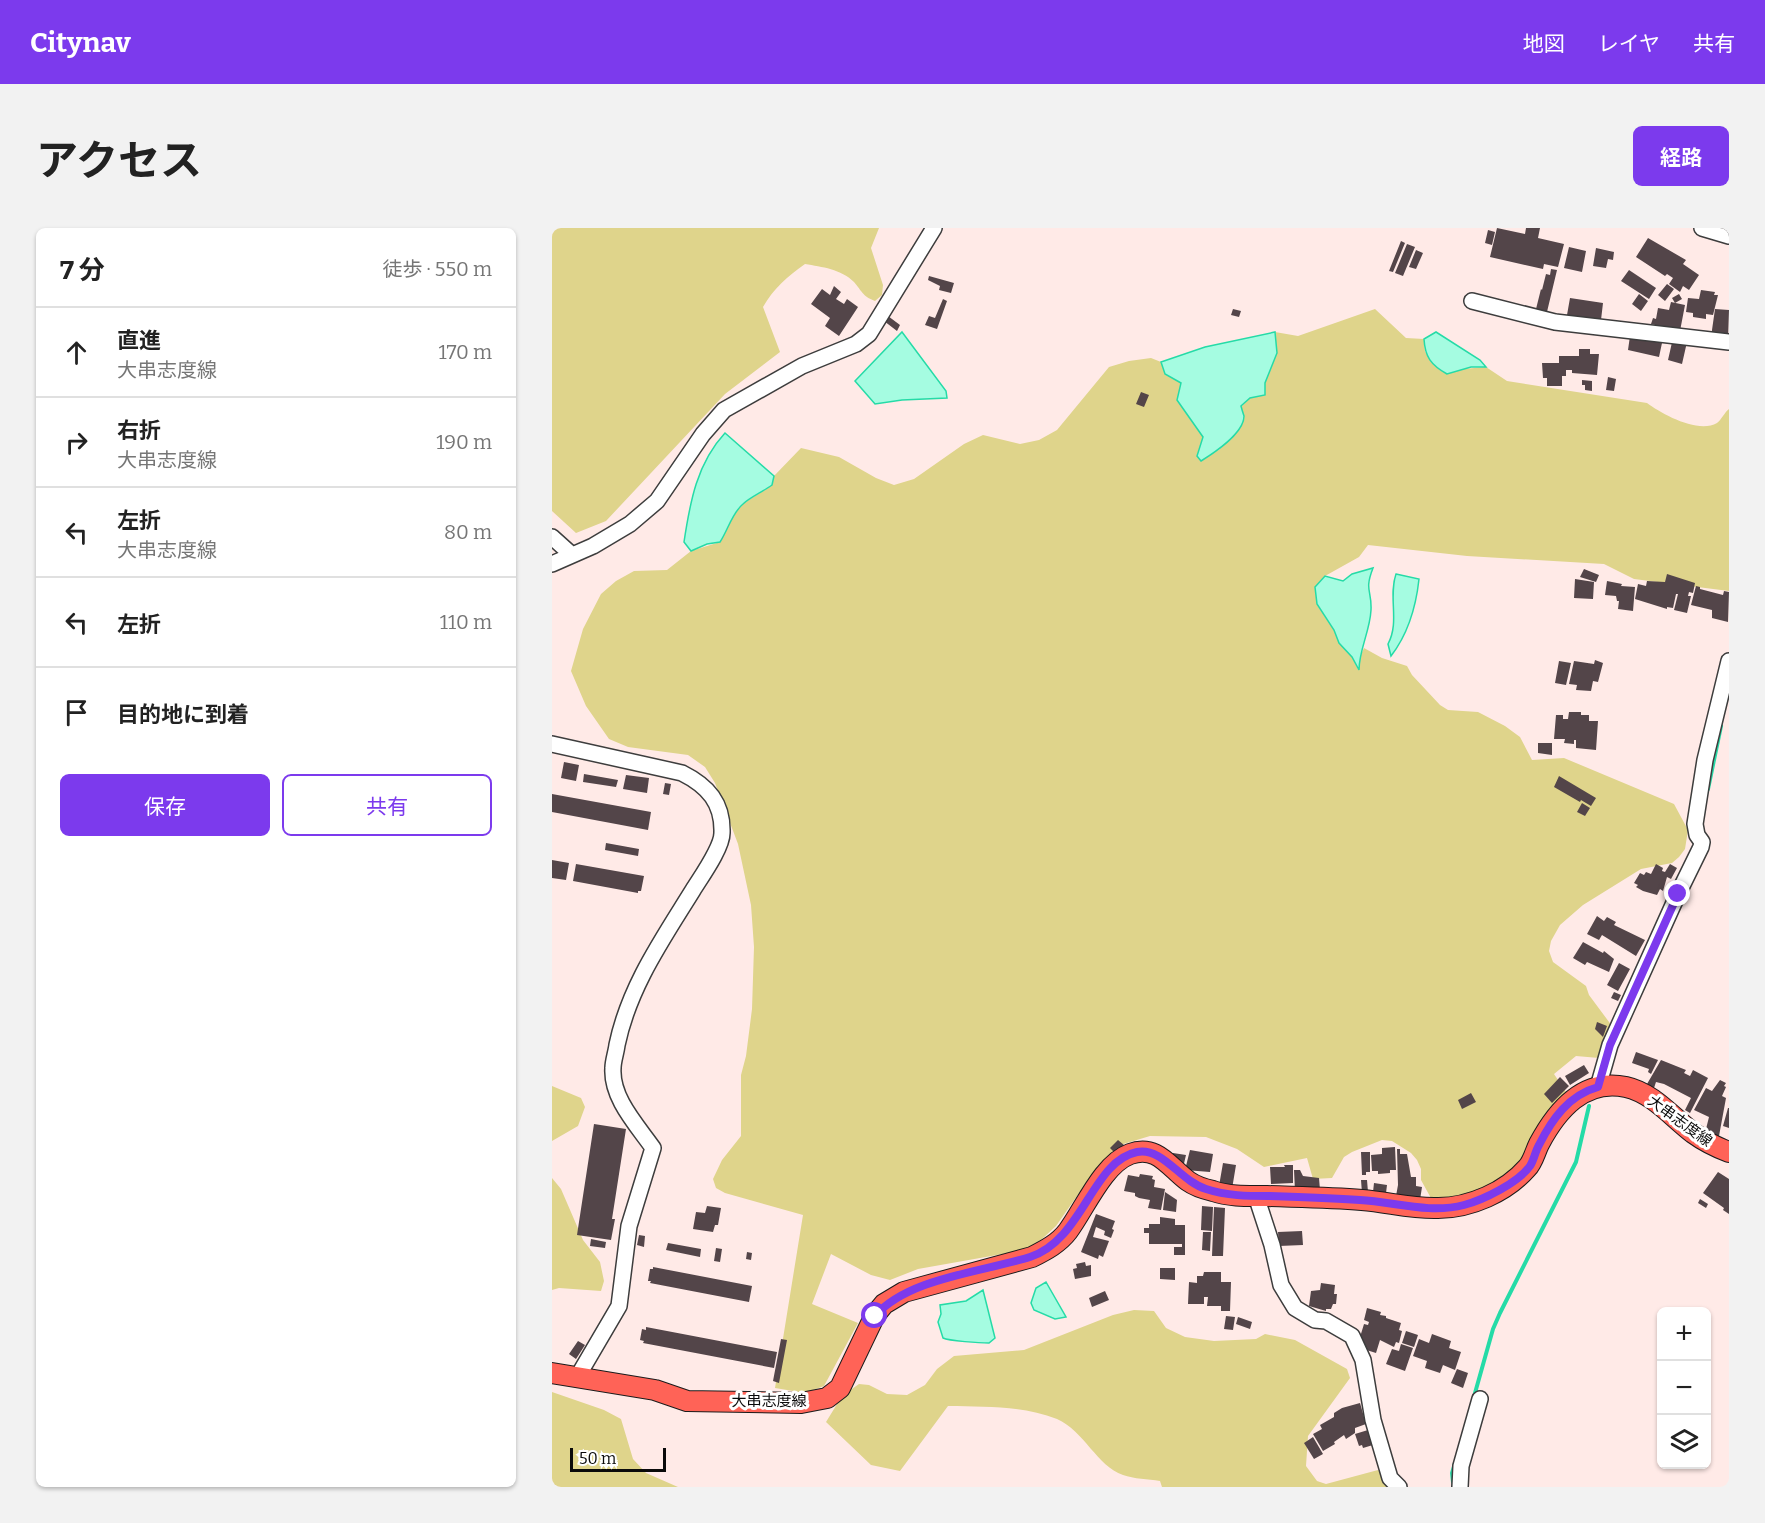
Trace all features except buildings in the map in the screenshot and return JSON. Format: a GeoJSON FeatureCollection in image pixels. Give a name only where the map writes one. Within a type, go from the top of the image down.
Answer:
{"type":"FeatureCollection","features":[{"type":"Feature","properties":{"kind":"main road","name":"大串志度線"},"geometry":{"type":"LineString","coordinates":[[552,1373],[655,1390],[687,1401],[801,1403],[827,1398],[840,1388],[875,1316],[884,1304],[904,1292],[1032,1257],[1051,1247],[1068,1232],[1110,1169],[1129,1154],[1148,1151],[1158,1155],[1188,1181],[1218,1193],[1363,1200],[1414,1208],[1463,1205],[1486,1197],[1513,1181],[1529,1167],[1543,1137],[1566,1104],[1588,1090],[1614,1086],[1639,1091],[1695,1134],[1729,1152]]}},
{"type":"Feature","properties":{"kind":"street"},"geometry":{"type":"LineString","coordinates":[[552,564],[593,546],[630,525],[657,501],[703,434],[724,410],[802,366],[856,344],[869,334],[934,228]]}},
{"type":"Feature","properties":{"kind":"street"},"geometry":{"type":"LineString","coordinates":[[1702,228],[1729,236]]}},
{"type":"Feature","properties":{"kind":"street"},"geometry":{"type":"LineString","coordinates":[[1472,301],[1555,322],[1729,342]]}},
{"type":"Feature","properties":{"kind":"street"},"geometry":{"type":"LineString","coordinates":[[552,537],[572,555]]}},
{"type":"Feature","properties":{"kind":"street"},"geometry":{"type":"LineString","coordinates":[[1598,1087],[1615,1035],[1701,847],[1702,842],[1697,835],[1695,824],[1705,760],[1729,661]]}},
{"type":"Feature","properties":{"kind":"street"},"geometry":{"type":"LineString","coordinates":[[552,744],[682,773],[701,782],[713,796],[720,813],[722,836],[709,864],[644,969],[630,1000],[619,1037],[612,1069],[616,1090],[653,1148],[629,1226],[619,1306],[578,1376]]}},
{"type":"Feature","properties":{"kind":"street"},"geometry":{"type":"LineString","coordinates":[[1256,1196],[1272,1245],[1281,1285],[1295,1308],[1315,1320],[1326,1322],[1352,1336],[1363,1360],[1374,1420],[1390,1478],[1399,1487]]}},
{"type":"Feature","properties":{"kind":"street"},"geometry":{"type":"LineString","coordinates":[[1460,1487],[1461,1466],[1480,1399]]}},
{"type":"Feature","properties":{"kind":"shaded area"},"geometry":{"type":"Polygon","coordinates":[[[552,228],[879,228],[871,248],[883,285],[882,295],[875,301],[865,295],[849,278],[837,271],[825,268],[805,264],[792,274],[776,288],[763,307],[780,352],[725,394],[606,521],[576,533],[552,511],[552,228]]]}},
{"type":"Feature","properties":{"kind":"shaded area"},"geometry":{"type":"Polygon","coordinates":[[[1375,309],[1406,338],[1424,339],[1425,352],[1463,369],[1486,367],[1507,381],[1647,403],[1680,421],[1700,426],[1717,423],[1729,409],[1729,591],[1634,579],[1604,564],[1467,556],[1368,545],[1359,557],[1325,576],[1315,587],[1325,617],[1339,643],[1352,657],[1358,669],[1364,648],[1382,658],[1407,666],[1412,675],[1440,705],[1448,710],[1478,712],[1505,726],[1520,737],[1532,760],[1564,758],[1674,804],[1688,830],[1685,849],[1679,857],[1672,863],[1641,869],[1583,905],[1560,925],[1551,941],[1549,951],[1553,962],[1586,986],[1589,995],[1612,1026],[1599,1058],[1576,1056],[1554,1074],[1566,1092],[1534,1143],[1526,1162],[1488,1194],[1432,1200],[1421,1180],[1421,1169],[1417,1160],[1411,1153],[1392,1141],[1382,1140],[1352,1152],[1344,1157],[1332,1178],[1313,1179],[1307,1158],[1264,1167],[1237,1149],[1206,1137],[1150,1136],[1120,1145],[1098,1166],[1056,1226],[1025,1250],[918,1269],[890,1280],[871,1275],[831,1254],[812,1304],[858,1323],[824,1386],[805,1393],[775,1388],[803,1215],[725,1193],[716,1188],[713,1179],[722,1160],[741,1136],[741,1075],[746,1056],[752,1009],[754,947],[751,905],[738,844],[715,783],[705,767],[688,755],[628,747],[609,739],[586,706],[571,671],[583,629],[601,594],[616,581],[634,571],[667,570],[691,551],[720,542],[739,508],[772,485],[774,476],[801,448],[839,457],[876,478],[894,485],[914,479],[964,444],[983,435],[1020,444],[1039,440],[1057,430],[1109,367],[1129,361],[1151,358],[1161,362],[1165,374],[1181,383],[1195,424],[1203,437],[1197,456],[1219,450],[1236,432],[1244,416],[1241,407],[1250,398],[1265,395],[1265,383],[1277,353],[1275,332],[1298,336],[1375,309]]]}},
{"type":"Feature","properties":{"kind":"shaded area"},"geometry":{"type":"Polygon","coordinates":[[[902,332],[946,391],[947,398],[875,404],[855,381],[902,332]]]}},
{"type":"Feature","properties":{"kind":"shaded area"},"geometry":{"type":"Polygon","coordinates":[[[1275,332],[1277,353],[1265,383],[1265,395],[1250,398],[1241,406],[1243,422],[1234,436],[1201,461],[1197,456],[1203,437],[1177,400],[1181,383],[1165,374],[1161,362],[1205,347],[1275,332]]]}},
{"type":"Feature","properties":{"kind":"shaded area"},"geometry":{"type":"Polygon","coordinates":[[[1436,332],[1480,360],[1486,367],[1471,367],[1447,374],[1441,371],[1427,356],[1424,339],[1436,332]]]}},
{"type":"Feature","properties":{"kind":"shaded area"},"geometry":{"type":"Polygon","coordinates":[[[725,433],[774,476],[772,485],[739,508],[720,542],[707,544],[691,551],[684,542],[696,484],[708,457],[725,433]]]}},
{"type":"Feature","properties":{"kind":"shaded area"},"geometry":{"type":"Polygon","coordinates":[[[1373,568],[1369,586],[1370,618],[1359,670],[1352,657],[1339,643],[1334,630],[1317,604],[1315,587],[1325,576],[1343,581],[1352,574],[1373,568]]]}},
{"type":"Feature","properties":{"kind":"shaded area"},"geometry":{"type":"Polygon","coordinates":[[[1396,574],[1419,579],[1410,620],[1391,656],[1388,644],[1393,627],[1393,592],[1396,574]]]}},
{"type":"Feature","properties":{"kind":"shaded area"},"geometry":{"type":"Polygon","coordinates":[[[552,1086],[581,1098],[585,1107],[578,1126],[552,1141],[552,1086]]]}},
{"type":"Feature","properties":{"kind":"shaded area"},"geometry":{"type":"Polygon","coordinates":[[[552,1178],[561,1189],[583,1240],[600,1262],[604,1281],[601,1291],[559,1288],[552,1290],[552,1178]]]}},
{"type":"Feature","properties":{"kind":"shaded area"},"geometry":{"type":"Polygon","coordinates":[[[1046,1282],[1066,1317],[1055,1319],[1034,1310],[1031,1303],[1036,1288],[1046,1282]]]}},
{"type":"Feature","properties":{"kind":"shaded area"},"geometry":{"type":"Polygon","coordinates":[[[983,1290],[995,1338],[989,1343],[943,1338],[938,1322],[941,1314],[940,1305],[966,1301],[983,1290]]]}},
{"type":"Feature","properties":{"kind":"shaded area"},"geometry":{"type":"Polygon","coordinates":[[[1134,1310],[1154,1311],[1166,1328],[1185,1337],[1214,1341],[1256,1339],[1265,1334],[1295,1340],[1347,1369],[1350,1378],[1308,1436],[1306,1466],[1317,1481],[1326,1484],[1378,1470],[1394,1487],[1162,1487],[1160,1481],[1132,1477],[1114,1471],[1067,1424],[1057,1419],[1030,1411],[990,1407],[948,1406],[900,1471],[871,1465],[826,1422],[842,1396],[859,1384],[869,1385],[887,1394],[907,1395],[925,1385],[937,1369],[954,1356],[1024,1350],[1113,1315],[1134,1310]]]}},
{"type":"Feature","properties":{"kind":"shaded area"},"geometry":{"type":"Polygon","coordinates":[[[552,1392],[604,1410],[621,1419],[633,1459],[646,1473],[678,1487],[552,1487],[552,1392]]]}},
{"type":"Feature","properties":{"kind":"waterway"},"geometry":{"type":"LineString","coordinates":[[1708,789],[1721,726]]}},
{"type":"Feature","properties":{"kind":"waterway"},"geometry":{"type":"LineString","coordinates":[[1475,1393],[1493,1329],[1576,1162],[1589,1106]]}},
{"type":"Feature","properties":{"kind":"waterway"},"geometry":{"type":"LineString","coordinates":[[1453,1482],[1452,1473],[1455,1463]]}},
{"type":"Feature","properties":{"kind":"route"},"geometry":{"type":"LineString","coordinates":[[875,1316],[884,1304],[904,1292],[1032,1257],[1057,1243],[1068,1232],[1110,1169],[1129,1154],[1138,1152],[1148,1151],[1158,1155],[1188,1181],[1218,1193],[1363,1200],[1414,1208],[1463,1205],[1486,1197],[1513,1181],[1529,1167],[1553,1120],[1566,1104],[1578,1095],[1598,1087],[1610,1045],[1678,894]]}}]}
